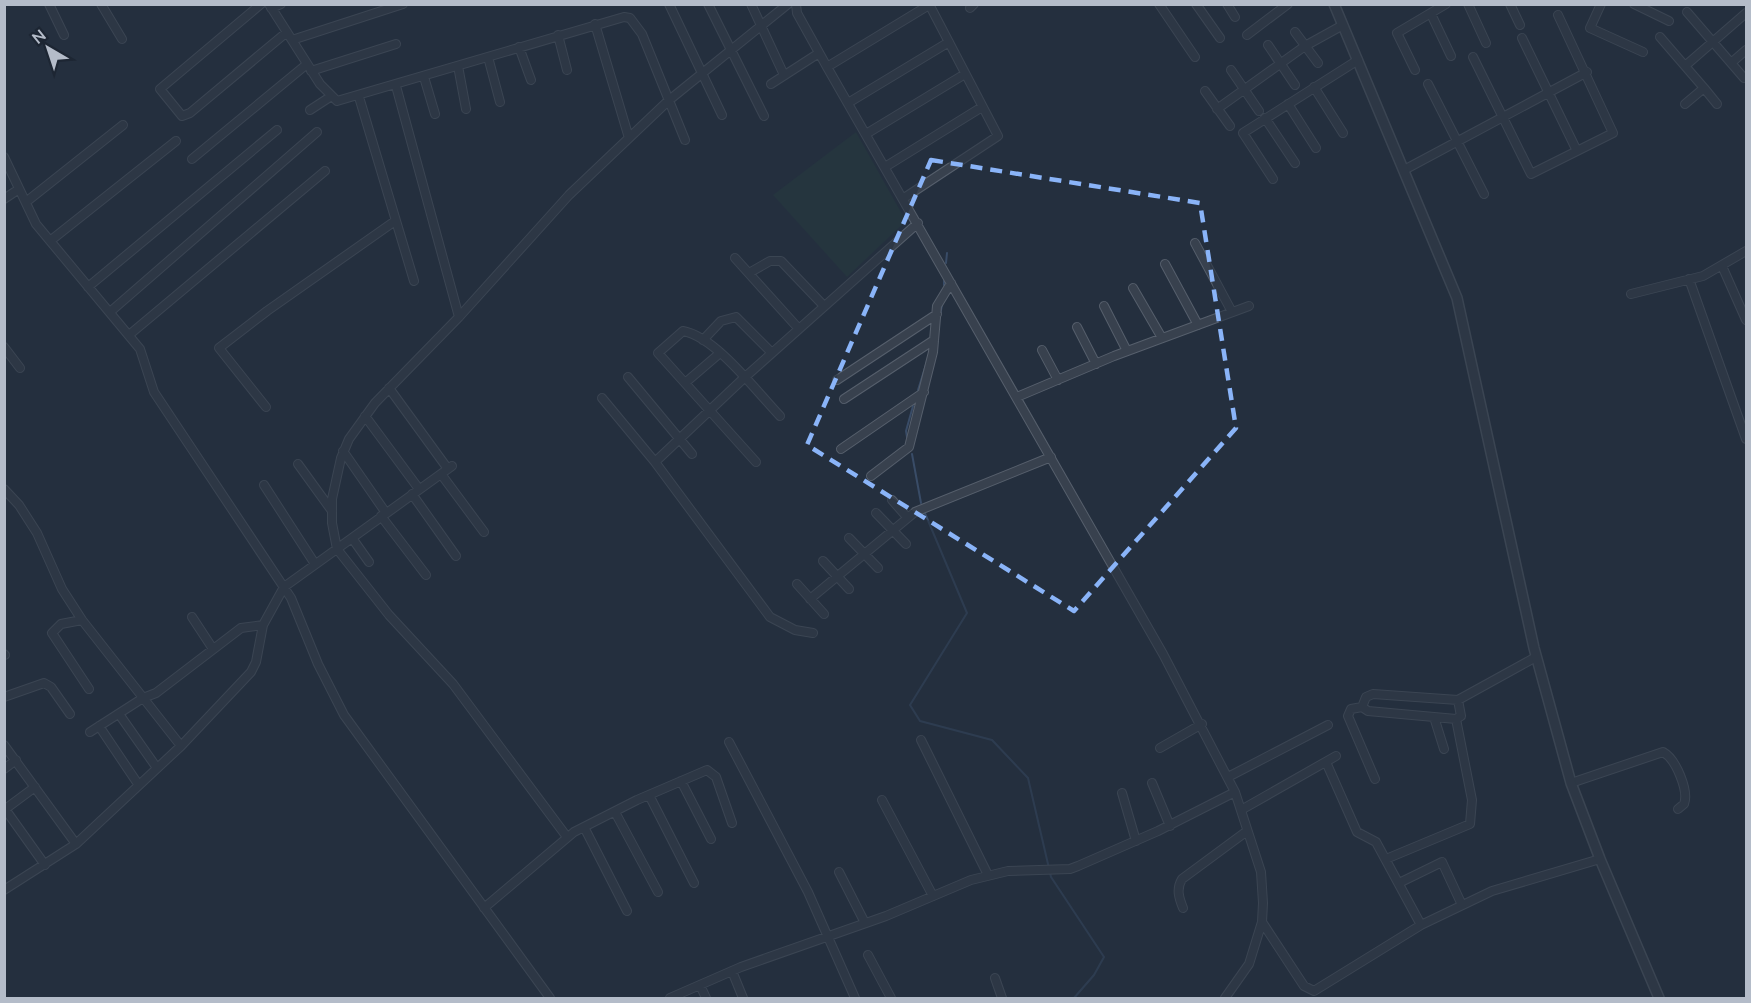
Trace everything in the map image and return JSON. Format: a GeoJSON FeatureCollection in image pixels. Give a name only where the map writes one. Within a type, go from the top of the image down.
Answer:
{"type":"FeatureCollection","features":[{"type":"Feature","properties":{"kind":"street"},"geometry":{"type":"LineString","coordinates":[[50,4],[64,35]]}},
{"type":"Feature","properties":{"kind":"street"},"geometry":{"type":"LineString","coordinates":[[101,4],[122,39]]}},
{"type":"Feature","properties":{"kind":"street"},"geometry":{"type":"LineString","coordinates":[[261,4],[160,89],[182,116],[190,113],[290,36],[403,4]]}},
{"type":"Feature","properties":{"kind":"street"},"geometry":{"type":"LineString","coordinates":[[281,4],[270,6],[330,97],[337,101],[396,86],[558,34],[624,17],[630,18],[636,24],[685,140]]}},
{"type":"Feature","properties":{"kind":"street"},"geometry":{"type":"LineString","coordinates":[[669,4],[722,115]]}},
{"type":"Feature","properties":{"kind":"street"},"geometry":{"type":"LineString","coordinates":[[708,4],[764,116]]}},
{"type":"Feature","properties":{"kind":"street"},"geometry":{"type":"LineString","coordinates":[[751,4],[784,75]]}},
{"type":"Feature","properties":{"kind":"street"},"geometry":{"type":"LineString","coordinates":[[567,837],[453,684],[389,615],[337,549],[332,511],[334,486],[343,452],[365,416],[389,388],[459,316],[536,229],[668,101],[788,4]]}},
{"type":"Feature","properties":{"kind":"street"},"geometry":{"type":"LineString","coordinates":[[796,4],[797,13],[819,53],[904,198],[1202,724],[1235,792],[1264,889],[1262,922],[1249,964],[1225,999]]}},
{"type":"Feature","properties":{"kind":"street"},"geometry":{"type":"LineString","coordinates":[[1159,4],[1195,57]]}},
{"type":"Feature","properties":{"kind":"street"},"geometry":{"type":"LineString","coordinates":[[1196,4],[1220,38]]}},
{"type":"Feature","properties":{"kind":"street"},"geometry":{"type":"LineString","coordinates":[[1227,4],[1235,17]]}},
{"type":"Feature","properties":{"kind":"street"},"geometry":{"type":"LineString","coordinates":[[1247,35],[1288,4]]}},
{"type":"Feature","properties":{"kind":"street"},"geometry":{"type":"LineString","coordinates":[[1334,4],[1457,298],[1536,657],[1571,783],[1600,859],[1659,999]]}},
{"type":"Feature","properties":{"kind":"street"},"geometry":{"type":"LineString","coordinates":[[1415,70],[1397,33],[1446,4]]}},
{"type":"Feature","properties":{"kind":"street"},"geometry":{"type":"LineString","coordinates":[[1468,4],[1486,43]]}},
{"type":"Feature","properties":{"kind":"street"},"geometry":{"type":"LineString","coordinates":[[1510,4],[1520,25]]}},
{"type":"Feature","properties":{"kind":"street"},"geometry":{"type":"LineString","coordinates":[[1601,4],[1590,28],[1643,52]]}},
{"type":"Feature","properties":{"kind":"street"},"geometry":{"type":"LineString","coordinates":[[1634,4],[1669,21]]}},
{"type":"Feature","properties":{"kind":"street"},"geometry":{"type":"LineString","coordinates":[[827,67],[929,5],[998,136],[904,198]]}},
{"type":"Feature","properties":{"kind":"street"},"geometry":{"type":"LineString","coordinates":[[1687,12],[1744,78]]}},
{"type":"Feature","properties":{"kind":"street"},"geometry":{"type":"LineString","coordinates":[[1684,66],[1746,13]]}},
{"type":"Feature","properties":{"kind":"street"},"geometry":{"type":"LineString","coordinates":[[1431,14],[1451,56]]}},
{"type":"Feature","properties":{"kind":"street"},"geometry":{"type":"LineString","coordinates":[[1473,57],[1531,174],[1613,134],[1587,72],[1558,15]]}},
{"type":"Feature","properties":{"kind":"street"},"geometry":{"type":"LineString","coordinates":[[595,24],[629,138]]}},
{"type":"Feature","properties":{"kind":"street"},"geometry":{"type":"LineString","coordinates":[[1217,109],[1305,46],[1343,25]]}},
{"type":"Feature","properties":{"kind":"street"},"geometry":{"type":"LineString","coordinates":[[1295,32],[1318,63]]}},
{"type":"Feature","properties":{"kind":"street"},"geometry":{"type":"LineString","coordinates":[[558,34],[567,70]]}},
{"type":"Feature","properties":{"kind":"street"},"geometry":{"type":"LineString","coordinates":[[1660,37],[1717,104]]}},
{"type":"Feature","properties":{"kind":"street"},"geometry":{"type":"LineString","coordinates":[[1522,38],[1577,151]]}},
{"type":"Feature","properties":{"kind":"street"},"geometry":{"type":"LineString","coordinates":[[848,103],[949,42]]}},
{"type":"Feature","properties":{"kind":"street"},"geometry":{"type":"LineString","coordinates":[[192,159],[309,67],[396,44]]}},
{"type":"Feature","properties":{"kind":"street"},"geometry":{"type":"LineString","coordinates":[[1269,45],[1295,85]]}},
{"type":"Feature","properties":{"kind":"street"},"geometry":{"type":"LineString","coordinates":[[519,47],[531,81]]}},
{"type":"Feature","properties":{"kind":"street"},"geometry":{"type":"LineString","coordinates":[[1731,63],[1746,50]]}},
{"type":"Feature","properties":{"kind":"street"},"geometry":{"type":"LineString","coordinates":[[771,84],[819,53]]}},
{"type":"Feature","properties":{"kind":"street"},"geometry":{"type":"LineString","coordinates":[[488,57],[500,102]]}},
{"type":"Feature","properties":{"kind":"street"},"geometry":{"type":"LineString","coordinates":[[1273,179],[1243,133],[1358,60]]}},
{"type":"Feature","properties":{"kind":"street"},"geometry":{"type":"LineString","coordinates":[[458,66],[466,109]]}},
{"type":"Feature","properties":{"kind":"street"},"geometry":{"type":"LineString","coordinates":[[1232,70],[1259,111]]}},
{"type":"Feature","properties":{"kind":"street"},"geometry":{"type":"LineString","coordinates":[[1404,170],[1587,72]]}},
{"type":"Feature","properties":{"kind":"street"},"geometry":{"type":"LineString","coordinates":[[866,134],[965,75]]}},
{"type":"Feature","properties":{"kind":"street"},"geometry":{"type":"LineString","coordinates":[[424,77],[435,114]]}},
{"type":"Feature","properties":{"kind":"street"},"geometry":{"type":"LineString","coordinates":[[1428,84],[1484,194]]}},
{"type":"Feature","properties":{"kind":"street"},"geometry":{"type":"LineString","coordinates":[[396,86],[459,316]]}},
{"type":"Feature","properties":{"kind":"street"},"geometry":{"type":"LineString","coordinates":[[1314,87],[1342,133]]}},
{"type":"Feature","properties":{"kind":"street"},"geometry":{"type":"LineString","coordinates":[[1685,104],[1704,88]]}},
{"type":"Feature","properties":{"kind":"street"},"geometry":{"type":"LineString","coordinates":[[1205,91],[1230,126]]}},
{"type":"Feature","properties":{"kind":"street"},"geometry":{"type":"LineString","coordinates":[[310,110],[330,97]]}},
{"type":"Feature","properties":{"kind":"street"},"geometry":{"type":"LineString","coordinates":[[359,97],[414,280]]}},
{"type":"Feature","properties":{"kind":"street"},"geometry":{"type":"LineString","coordinates":[[1288,104],[1316,148]]}},
{"type":"Feature","properties":{"kind":"street"},"geometry":{"type":"LineString","coordinates":[[885,167],[982,107]]}},
{"type":"Feature","properties":{"kind":"street"},"geometry":{"type":"LineString","coordinates":[[1266,118],[1295,163]]}},
{"type":"Feature","properties":{"kind":"street"},"geometry":{"type":"LineString","coordinates":[[26,202],[123,125]]}},
{"type":"Feature","properties":{"kind":"street"},"geometry":{"type":"LineString","coordinates":[[88,287],[277,130]]}},
{"type":"Feature","properties":{"kind":"street"},"geometry":{"type":"LineString","coordinates":[[110,312],[317,132]]}},
{"type":"Feature","properties":{"kind":"street"},"geometry":{"type":"LineString","coordinates":[[50,241],[176,141]]}},
{"type":"Feature","properties":{"kind":"street"},"geometry":{"type":"LineString","coordinates":[[4,157],[36,224],[140,349],[154,392],[284,587],[318,664],[345,715],[550,999]]}},
{"type":"Feature","properties":{"kind":"street"},"geometry":{"type":"LineString","coordinates":[[129,335],[325,171]]}},
{"type":"Feature","properties":{"kind":"street"},"geometry":{"type":"LineString","coordinates":[[4,199],[20,189]]}},
{"type":"Feature","properties":{"kind":"street"},"geometry":{"type":"LineString","coordinates":[[266,407],[219,348],[267,311],[395,221]]}},
{"type":"Feature","properties":{"kind":"street"},"geometry":{"type":"LineString","coordinates":[[655,462],[711,412],[744,378],[918,223]]}},
{"type":"Feature","properties":{"kind":"street"},"geometry":{"type":"LineString","coordinates":[[1195,243],[1232,312]]}},
{"type":"Feature","properties":{"kind":"street"},"geometry":{"type":"LineString","coordinates":[[1631,294],[1703,276],[1746,251]]}},
{"type":"Feature","properties":{"kind":"street"},"geometry":{"type":"LineString","coordinates":[[735,258],[799,329]]}},
{"type":"Feature","properties":{"kind":"street"},"geometry":{"type":"LineString","coordinates":[[749,273],[770,261],[781,261],[824,306]]}},
{"type":"Feature","properties":{"kind":"street"},"geometry":{"type":"LineString","coordinates":[[1165,264],[1198,325]]}},
{"type":"Feature","properties":{"kind":"street"},"geometry":{"type":"LineString","coordinates":[[1722,266],[1746,320]]}},
{"type":"Feature","properties":{"kind":"street"},"geometry":{"type":"LineString","coordinates":[[1689,279],[1746,438]]}},
{"type":"Feature","properties":{"kind":"street"},"geometry":{"type":"LineString","coordinates":[[871,476],[909,447],[924,392],[939,300],[951,283]]}},
{"type":"Feature","properties":{"kind":"street"},"geometry":{"type":"LineString","coordinates":[[1133,288],[1162,338]]}},
{"type":"Feature","properties":{"kind":"street"},"geometry":{"type":"LineString","coordinates":[[1737,301],[1746,294]]}},
{"type":"Feature","properties":{"kind":"street"},"geometry":{"type":"LineString","coordinates":[[1104,306],[1127,351]]}},
{"type":"Feature","properties":{"kind":"street"},"geometry":{"type":"LineString","coordinates":[[1017,397],[1127,351],[1250,306]]}},
{"type":"Feature","properties":{"kind":"street"},"geometry":{"type":"LineString","coordinates":[[837,380],[937,315]]}},
{"type":"Feature","properties":{"kind":"street"},"geometry":{"type":"LineString","coordinates":[[703,340],[721,321],[736,317],[772,353]]}},
{"type":"Feature","properties":{"kind":"street"},"geometry":{"type":"LineString","coordinates":[[1077,327],[1096,364]]}},
{"type":"Feature","properties":{"kind":"street"},"geometry":{"type":"LineString","coordinates":[[756,462],[658,353],[683,331],[695,333],[720,353],[780,416]]}},
{"type":"Feature","properties":{"kind":"street"},"geometry":{"type":"LineString","coordinates":[[844,399],[933,341]]}},
{"type":"Feature","properties":{"kind":"street"},"geometry":{"type":"LineString","coordinates":[[4,347],[20,368]]}},
{"type":"Feature","properties":{"kind":"street"},"geometry":{"type":"LineString","coordinates":[[1042,350],[1058,380]]}},
{"type":"Feature","properties":{"kind":"street"},"geometry":{"type":"LineString","coordinates":[[686,383],[720,353]]}},
{"type":"Feature","properties":{"kind":"street"},"geometry":{"type":"LineString","coordinates":[[628,377],[692,454]]}},
{"type":"Feature","properties":{"kind":"street"},"geometry":{"type":"LineString","coordinates":[[389,388],[447,469],[484,532]]}},
{"type":"Feature","properties":{"kind":"street"},"geometry":{"type":"LineString","coordinates":[[841,449],[924,392]]}},
{"type":"Feature","properties":{"kind":"street"},"geometry":{"type":"LineString","coordinates":[[602,398],[655,462],[770,617],[795,630],[813,633]]}},
{"type":"Feature","properties":{"kind":"street"},"geometry":{"type":"LineString","coordinates":[[365,416],[456,555]]}},
{"type":"Feature","properties":{"kind":"street"},"geometry":{"type":"LineString","coordinates":[[343,452],[426,575]]}},
{"type":"Feature","properties":{"kind":"street"},"geometry":{"type":"LineString","coordinates":[[810,599],[907,517],[925,507],[955,498],[1051,457]]}},
{"type":"Feature","properties":{"kind":"street"},"geometry":{"type":"LineString","coordinates":[[298,464],[332,511]]}},
{"type":"Feature","properties":{"kind":"street"},"geometry":{"type":"LineString","coordinates":[[4,890],[76,844],[181,746],[251,672],[256,662],[263,625],[284,587],[447,469]]}},
{"type":"Feature","properties":{"kind":"street"},"geometry":{"type":"LineString","coordinates":[[264,485],[315,564]]}},
{"type":"Feature","properties":{"kind":"street"},"geometry":{"type":"LineString","coordinates":[[4,489],[19,505],[37,533],[62,589],[82,620],[181,746]]}},
{"type":"Feature","properties":{"kind":"street"},"geometry":{"type":"LineString","coordinates":[[892,500],[907,517]]}},
{"type":"Feature","properties":{"kind":"street"},"geometry":{"type":"LineString","coordinates":[[876,513],[906,544]]}},
{"type":"Feature","properties":{"kind":"street"},"geometry":{"type":"LineString","coordinates":[[352,538],[369,562]]}},
{"type":"Feature","properties":{"kind":"street"},"geometry":{"type":"LineString","coordinates":[[849,538],[878,568]]}},
{"type":"Feature","properties":{"kind":"street"},"geometry":{"type":"LineString","coordinates":[[823,561],[849,589]]}},
{"type":"Feature","properties":{"kind":"street"},"geometry":{"type":"LineString","coordinates":[[797,584],[824,614]]}},
{"type":"Feature","properties":{"kind":"street"},"geometry":{"type":"LineString","coordinates":[[192,617],[213,650]]}},
{"type":"Feature","properties":{"kind":"street"},"geometry":{"type":"LineString","coordinates":[[82,620],[61,624],[52,633],[89,688]]}},
{"type":"Feature","properties":{"kind":"street"},"geometry":{"type":"LineString","coordinates":[[90,732],[143,698],[156,693],[245,626],[263,625]]}},
{"type":"Feature","properties":{"kind":"street"},"geometry":{"type":"LineString","coordinates":[[1362,707],[1366,697],[1373,694],[1458,700],[1536,657]]}},
{"type":"Feature","properties":{"kind":"street"},"geometry":{"type":"LineString","coordinates":[[4,697],[44,682],[51,687],[70,714]]}},
{"type":"Feature","properties":{"kind":"street"},"geometry":{"type":"LineString","coordinates":[[1375,779],[1348,716],[1351,709],[1362,707],[1368,711],[1456,719],[1461,716],[1458,700]]}},
{"type":"Feature","properties":{"kind":"street"},"geometry":{"type":"LineString","coordinates":[[119,714],[157,768]]}},
{"type":"Feature","properties":{"kind":"street"},"geometry":{"type":"LineString","coordinates":[[1434,717],[1444,749]]}},
{"type":"Feature","properties":{"kind":"street"},"geometry":{"type":"LineString","coordinates":[[1386,859],[1470,824],[1472,800],[1456,719]]}},
{"type":"Feature","properties":{"kind":"street"},"geometry":{"type":"LineString","coordinates":[[1160,748],[1202,724]]}},
{"type":"Feature","properties":{"kind":"street"},"geometry":{"type":"LineString","coordinates":[[1228,777],[1328,725]]}},
{"type":"Feature","properties":{"kind":"street"},"geometry":{"type":"LineString","coordinates":[[99,726],[138,784]]}},
{"type":"Feature","properties":{"kind":"street"},"geometry":{"type":"LineString","coordinates":[[921,740],[988,875]]}},
{"type":"Feature","properties":{"kind":"street"},"geometry":{"type":"LineString","coordinates":[[729,742],[772,821],[829,936],[855,999]]}},
{"type":"Feature","properties":{"kind":"street"},"geometry":{"type":"LineString","coordinates":[[4,745],[76,844]]}},
{"type":"Feature","properties":{"kind":"street"},"geometry":{"type":"LineString","coordinates":[[1571,783],[1663,752],[1672,761],[1685,790],[1684,804],[1678,809]]}},
{"type":"Feature","properties":{"kind":"street"},"geometry":{"type":"LineString","coordinates":[[1242,810],[1336,756]]}},
{"type":"Feature","properties":{"kind":"street"},"geometry":{"type":"LineString","coordinates":[[4,769],[16,760]]}},
{"type":"Feature","properties":{"kind":"street"},"geometry":{"type":"LineString","coordinates":[[1326,762],[1358,832],[1376,842],[1421,925]]}},
{"type":"Feature","properties":{"kind":"street"},"geometry":{"type":"LineString","coordinates":[[484,908],[567,837],[649,795],[707,770],[714,772],[732,823]]}},
{"type":"Feature","properties":{"kind":"street"},"geometry":{"type":"LineString","coordinates":[[681,781],[711,839]]}},
{"type":"Feature","properties":{"kind":"street"},"geometry":{"type":"LineString","coordinates":[[1152,783],[1170,826]]}},
{"type":"Feature","properties":{"kind":"street"},"geometry":{"type":"LineString","coordinates":[[35,787],[5,810],[45,865]]}},
{"type":"Feature","properties":{"kind":"street"},"geometry":{"type":"LineString","coordinates":[[670,999],[732,971],[988,875],[1078,866],[1170,826],[1235,792]]}},
{"type":"Feature","properties":{"kind":"street"},"geometry":{"type":"LineString","coordinates":[[1122,793],[1136,841]]}},
{"type":"Feature","properties":{"kind":"street"},"geometry":{"type":"LineString","coordinates":[[649,795],[694,883]]}},
{"type":"Feature","properties":{"kind":"street"},"geometry":{"type":"LineString","coordinates":[[882,800],[933,896]]}},
{"type":"Feature","properties":{"kind":"street"},"geometry":{"type":"LineString","coordinates":[[615,812],[658,892]]}},
{"type":"Feature","properties":{"kind":"street"},"geometry":{"type":"LineString","coordinates":[[584,828],[627,910]]}},
{"type":"Feature","properties":{"kind":"street"},"geometry":{"type":"LineString","coordinates":[[1184,908],[1178,896],[1182,879],[1247,831]]}},
{"type":"Feature","properties":{"kind":"street"},"geometry":{"type":"LineString","coordinates":[[1262,922],[1304,986],[1314,991],[1421,925],[1492,891],[1600,859]]}},
{"type":"Feature","properties":{"kind":"street"},"geometry":{"type":"LineString","coordinates":[[1398,883],[1442,862],[1462,905]]}},
{"type":"Feature","properties":{"kind":"street"},"geometry":{"type":"LineString","coordinates":[[839,872],[865,923]]}},
{"type":"Feature","properties":{"kind":"street"},"geometry":{"type":"LineString","coordinates":[[868,955],[891,999]]}},
{"type":"Feature","properties":{"kind":"street"},"geometry":{"type":"LineString","coordinates":[[732,971],[743,999]]}},
{"type":"Feature","properties":{"kind":"street"},"geometry":{"type":"LineString","coordinates":[[995,978],[1002,999]]}},
{"type":"Feature","properties":{"kind":"street"},"geometry":{"type":"LineString","coordinates":[[700,985],[706,999]]}},
{"type":"Feature","properties":{"kind":"highlighted area"},"geometry":{"type":"Polygon","coordinates":[[[931,160],[1200,203],[1236,428],[1074,611],[807,445],[931,160]]]}},
{"type":"Feature","properties":{"kind":"green space"},"geometry":{"type":"Polygon","coordinates":[[[856,132],[906,221],[847,277],[773,195],[856,132]]]}},
{"type":"Feature","properties":{"kind":"waterway"},"geometry":{"type":"LineString","coordinates":[[946,263],[947,253]]}},
{"type":"Feature","properties":{"kind":"waterway"},"geometry":{"type":"LineString","coordinates":[[940,315],[942,305]]}},
{"type":"Feature","properties":{"kind":"waterway"},"geometry":{"type":"LineString","coordinates":[[918,390],[929,355]]}},
{"type":"Feature","properties":{"kind":"waterway"},"geometry":{"type":"LineString","coordinates":[[907,437],[906,431],[913,406]]}},
{"type":"Feature","properties":{"kind":"waterway"},"geometry":{"type":"LineString","coordinates":[[912,454],[921,503]]}},
{"type":"Feature","properties":{"kind":"waterway"},"geometry":{"type":"LineString","coordinates":[[924,511],[967,613],[910,705],[920,721],[992,740],[1028,778],[1051,877],[1104,957],[1094,975],[1074,998]]}}]}
